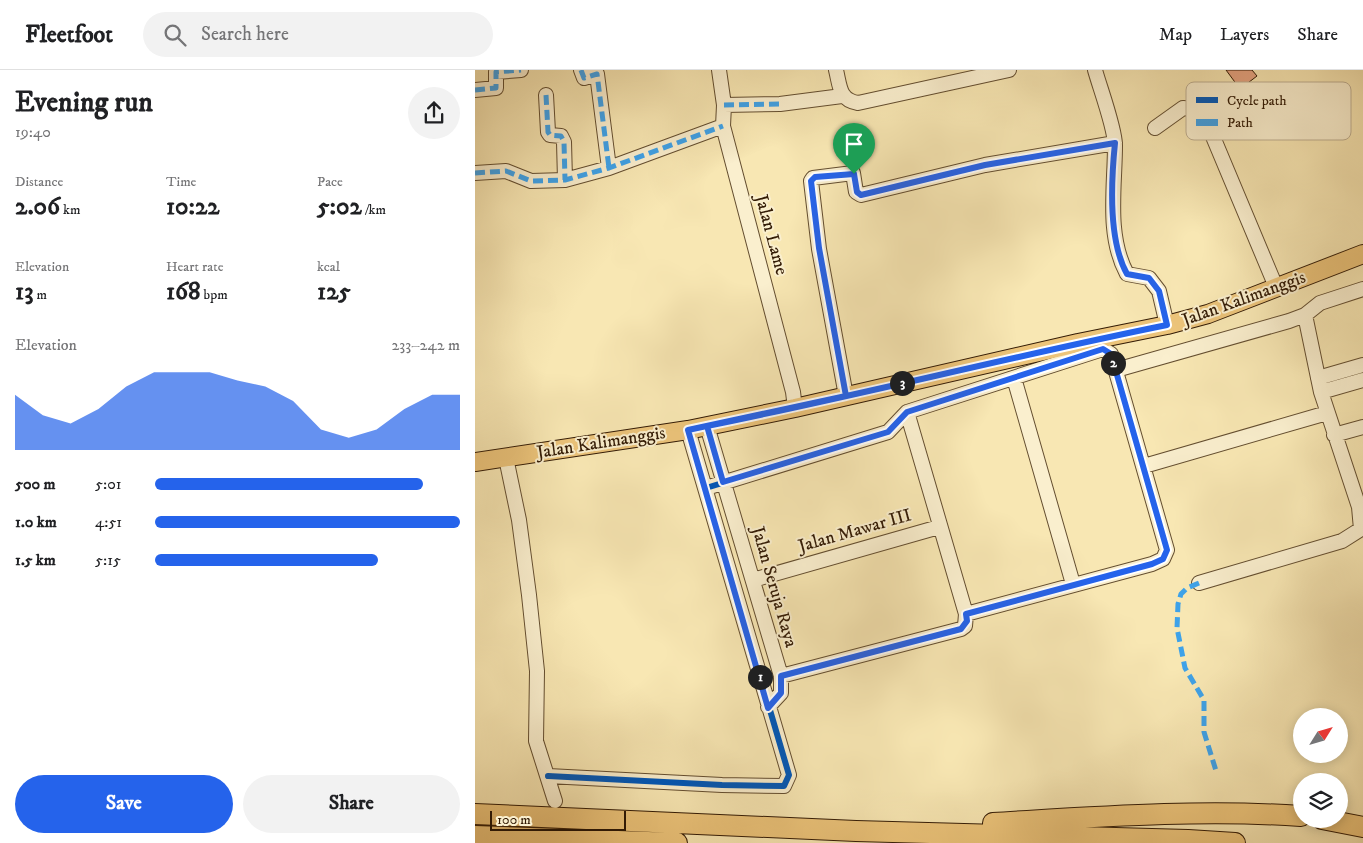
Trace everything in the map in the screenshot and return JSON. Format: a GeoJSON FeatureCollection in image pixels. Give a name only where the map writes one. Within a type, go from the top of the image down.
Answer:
{"type":"FeatureCollection","features":[{"type":"Feature","properties":{"kind":"highway"},"geometry":{"type":"LineString","coordinates":[[856,830],[1165,814],[1247,813],[1293,816]]}},
{"type":"Feature","properties":{"kind":"highway"},"geometry":{"type":"LineString","coordinates":[[475,814],[1235,843]]}},
{"type":"Feature","properties":{"kind":"highway"},"geometry":{"type":"LineString","coordinates":[[1348,824],[1363,827]]}},
{"type":"Feature","properties":{"kind":"highway"},"geometry":{"type":"LineString","coordinates":[[475,836],[677,843]]}},
{"type":"Feature","properties":{"kind":"main road","name":"Jalan Kalimanggis"},"geometry":{"type":"LineString","coordinates":[[475,462],[688,430],[1167,325],[1208,314],[1363,254]]}},
{"type":"Feature","properties":{"kind":"street"},"geometry":{"type":"LineString","coordinates":[[475,90],[496,88],[496,72],[521,70]]}},
{"type":"Feature","properties":{"kind":"street"},"geometry":{"type":"LineString","coordinates":[[581,70],[584,78],[597,74],[609,168]]}},
{"type":"Feature","properties":{"kind":"street","name":"Jalan Lame"},"geometry":{"type":"LineString","coordinates":[[719,70],[724,106],[723,126],[793,392],[795,408]]}},
{"type":"Feature","properties":{"kind":"street"},"geometry":{"type":"LineString","coordinates":[[836,70],[842,96],[848,102],[858,103],[1009,70]]}},
{"type":"Feature","properties":{"kind":"street"},"geometry":{"type":"LineString","coordinates":[[1095,70],[1115,143],[1113,166],[1115,237],[1121,264],[1127,274],[1149,278],[1159,291],[1167,325]]}},
{"type":"Feature","properties":{"kind":"street"},"geometry":{"type":"LineString","coordinates":[[546,95],[548,132],[550,135],[561,136],[564,142],[565,180]]}},
{"type":"Feature","properties":{"kind":"street"},"geometry":{"type":"LineString","coordinates":[[724,106],[780,104],[842,96]]}},
{"type":"Feature","properties":{"kind":"street"},"geometry":{"type":"LineString","coordinates":[[1155,128],[1183,108],[1186,108]]}},
{"type":"Feature","properties":{"kind":"street"},"geometry":{"type":"LineString","coordinates":[[475,173],[506,171],[531,180],[565,180],[609,168],[723,126]]}},
{"type":"Feature","properties":{"kind":"street"},"geometry":{"type":"LineString","coordinates":[[1215,140],[1276,287]]}},
{"type":"Feature","properties":{"kind":"street"},"geometry":{"type":"LineString","coordinates":[[846,396],[819,248],[811,181],[813,178],[853,173],[857,192],[861,195],[985,165],[1115,143]]}},
{"type":"Feature","properties":{"kind":"street"},"geometry":{"type":"LineString","coordinates":[[1116,370],[1289,321],[1305,314],[1309,309],[1320,303],[1363,289]]}},
{"type":"Feature","properties":{"kind":"street"},"geometry":{"type":"LineString","coordinates":[[1199,583],[1341,541],[1357,534],[1361,524],[1357,486],[1334,435],[1327,414],[1305,314]]}},
{"type":"Feature","properties":{"kind":"street"},"geometry":{"type":"LineString","coordinates":[[706,488],[888,432],[907,412],[1103,349],[1111,354],[1144,466],[1167,550],[1163,559],[1152,564],[966,614]]}},
{"type":"Feature","properties":{"kind":"street"},"geometry":{"type":"LineString","coordinates":[[1320,385],[1363,365]]}},
{"type":"Feature","properties":{"kind":"street"},"geometry":{"type":"LineString","coordinates":[[1014,378],[1073,584]]}},
{"type":"Feature","properties":{"kind":"street"},"geometry":{"type":"LineString","coordinates":[[1320,385],[1363,380]]}},
{"type":"Feature","properties":{"kind":"street"},"geometry":{"type":"LineString","coordinates":[[781,676],[961,629],[967,621],[907,412]]}},
{"type":"Feature","properties":{"kind":"street"},"geometry":{"type":"LineString","coordinates":[[1144,466],[1327,414]]}},
{"type":"Feature","properties":{"kind":"street","name":"Jalan Seruja Raya"},"geometry":{"type":"LineString","coordinates":[[707,426],[781,676],[781,693],[768,708]]}},
{"type":"Feature","properties":{"kind":"street"},"geometry":{"type":"LineString","coordinates":[[1334,435],[1363,427]]}},
{"type":"Feature","properties":{"kind":"street"},"geometry":{"type":"LineString","coordinates":[[548,776],[722,785],[784,786],[789,775],[688,430]]}},
{"type":"Feature","properties":{"kind":"street"},"geometry":{"type":"LineString","coordinates":[[507,458],[519,520],[537,671],[536,741],[555,801]]}},
{"type":"Feature","properties":{"kind":"street","name":"Jalan Mawar III"},"geometry":{"type":"LineString","coordinates":[[753,580],[939,527]]}},
{"type":"Feature","properties":{"kind":"street"},"geometry":{"type":"LineString","coordinates":[[751,644],[769,637]]}},
{"type":"Feature","properties":{"kind":"building"},"geometry":{"type":"Polygon","coordinates":[[[1226,70],[1252,70],[1257,76],[1249,82],[1235,82],[1226,70]]]}},
{"type":"Feature","properties":{"kind":"marked path"},"geometry":{"type":"LineString","coordinates":[[475,90],[496,88],[496,72],[521,70]]}},
{"type":"Feature","properties":{"kind":"marked path"},"geometry":{"type":"LineString","coordinates":[[581,70],[584,78],[597,74],[609,168]]}},
{"type":"Feature","properties":{"kind":"marked path"},"geometry":{"type":"LineString","coordinates":[[546,95],[548,132],[550,135],[561,136],[564,142],[565,180]]}},
{"type":"Feature","properties":{"kind":"marked path"},"geometry":{"type":"LineString","coordinates":[[724,105],[780,104]]}},
{"type":"Feature","properties":{"kind":"marked path"},"geometry":{"type":"LineString","coordinates":[[475,173],[506,171],[531,181],[565,180],[609,168],[723,126]]}},
{"type":"Feature","properties":{"kind":"marked path"},"geometry":{"type":"LineString","coordinates":[[846,396],[819,249],[811,181],[813,178],[853,173],[856,192],[861,195],[985,165],[1115,143]]}},
{"type":"Feature","properties":{"kind":"marked path"},"geometry":{"type":"LineString","coordinates":[[1199,583],[1187,588],[1181,594],[1178,604],[1177,628],[1185,668],[1204,700],[1204,732],[1217,774]]}},
{"type":"Feature","properties":{"kind":"cycle path"},"geometry":{"type":"LineString","coordinates":[[706,488],[888,432],[907,412],[1103,349],[1111,354],[1167,550],[1163,559],[1152,564],[966,614]]}},
{"type":"Feature","properties":{"kind":"cycle path"},"geometry":{"type":"LineString","coordinates":[[548,776],[722,785],[784,786],[789,775],[688,430]]}},
{"type":"Feature","properties":{"kind":"route"},"geometry":{"type":"LineString","coordinates":[[1115,143],[1113,166],[1115,237],[1121,264],[1127,274],[1149,278],[1159,291],[1167,325],[1079,343],[795,408],[707,426],[723,482],[888,432],[907,412],[1103,349],[1111,354],[1167,550],[1163,559],[1152,564],[966,614],[967,621],[961,629],[781,676],[781,693],[768,708],[688,430],[846,396],[819,248],[811,181],[815,177],[847,173],[854,174],[857,192],[861,195],[880,192],[985,165],[1115,143]]}}]}
